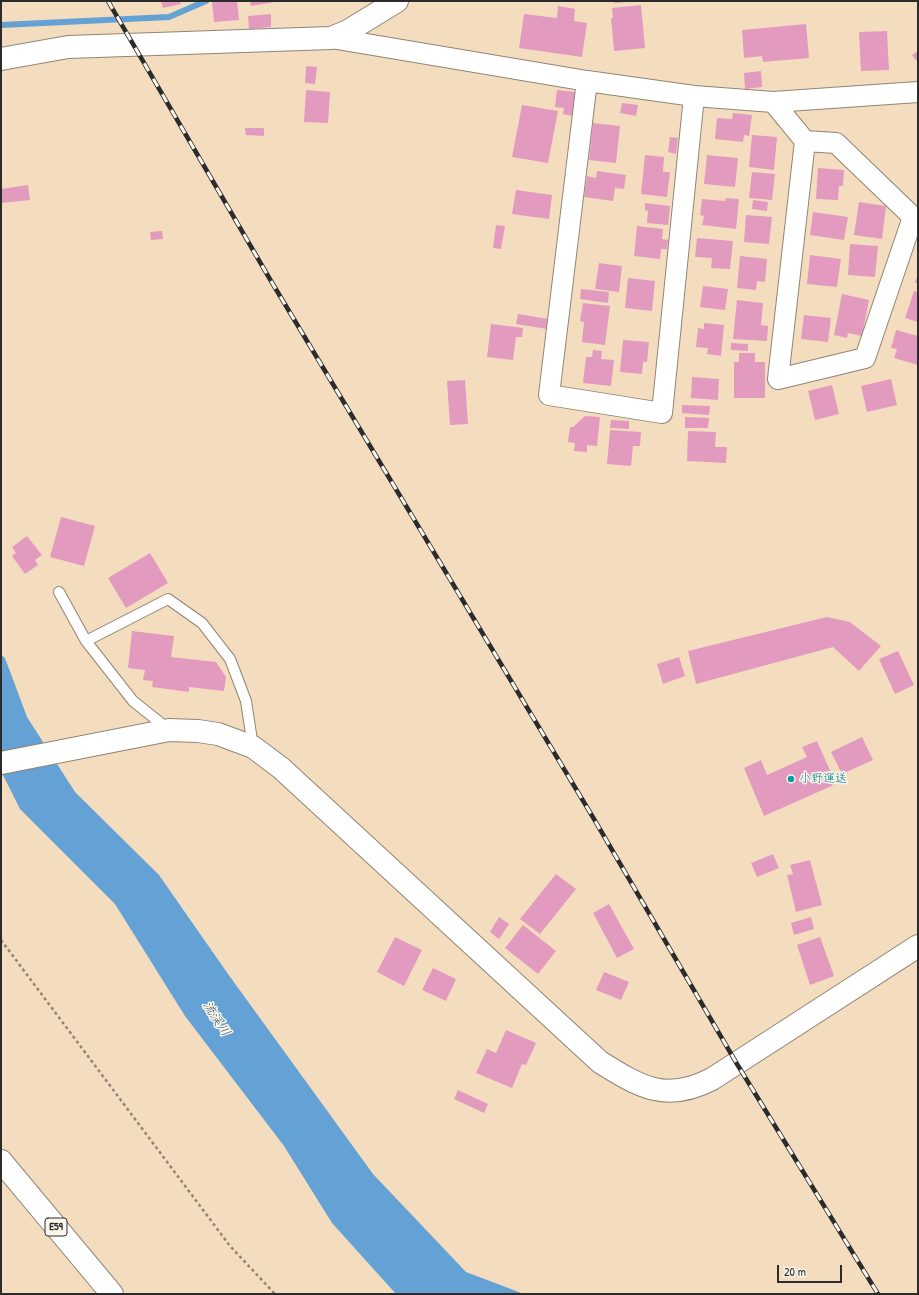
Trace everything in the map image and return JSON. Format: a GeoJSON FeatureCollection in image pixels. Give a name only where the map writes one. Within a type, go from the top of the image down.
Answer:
{"type":"FeatureCollection","features":[{"type":"Feature","properties":{"kind":"main road"},"geometry":{"type":"LineString","coordinates":[[1,59],[68,47],[331,38],[348,31],[397,1]]}},
{"type":"Feature","properties":{"kind":"main road"},"geometry":{"type":"LineString","coordinates":[[1,763],[169,730],[198,731],[218,734],[253,748],[281,768],[600,1062],[634,1083],[654,1089],[675,1091],[695,1088],[712,1080],[918,946]]}},
{"type":"Feature","properties":{"kind":"main road","name":"E59"},"geometry":{"type":"LineString","coordinates":[[1,1161],[112,1294]]}},
{"type":"Feature","properties":{"kind":"street"},"geometry":{"type":"LineString","coordinates":[[331,38],[587,81],[694,96],[773,102],[918,92]]}},
{"type":"Feature","properties":{"kind":"street"},"geometry":{"type":"LineString","coordinates":[[587,81],[549,395],[662,413],[694,96]]}},
{"type":"Feature","properties":{"kind":"street"},"geometry":{"type":"LineString","coordinates":[[773,102],[805,141],[778,379],[865,358],[915,219],[836,143],[805,141]]}},
{"type":"Feature","properties":{"kind":"lane"},"geometry":{"type":"LineString","coordinates":[[59,592],[86,641],[134,701],[169,730]]}},
{"type":"Feature","properties":{"kind":"lane"},"geometry":{"type":"LineString","coordinates":[[86,641],[168,599],[202,623],[230,659],[246,701],[253,748]]}},
{"type":"Feature","properties":{"kind":"path"},"geometry":{"type":"LineString","coordinates":[[1,940],[230,1246],[275,1294]]}},
{"type":"Feature","properties":{"kind":"water","name":"流渓川"},"geometry":{"type":"Polygon","coordinates":[[[1,655],[5,658],[27,717],[75,792],[159,875],[228,974],[373,1174],[466,1272],[524,1294],[396,1294],[332,1223],[284,1146],[185,1016],[115,904],[20,809],[1,771],[1,655]]]}},
{"type":"Feature","properties":{"kind":"building"},"geometry":{"type":"Polygon","coordinates":[[[161,1],[180,1],[181,4],[163,8],[161,1]]]}},
{"type":"Feature","properties":{"kind":"building"},"geometry":{"type":"Polygon","coordinates":[[[212,1],[237,1],[239,20],[214,22],[212,1]]]}},
{"type":"Feature","properties":{"kind":"building"},"geometry":{"type":"Polygon","coordinates":[[[250,1],[275,1],[275,2],[251,6],[250,1]]]}},
{"type":"Feature","properties":{"kind":"building"},"geometry":{"type":"Polygon","coordinates":[[[613,1],[628,1],[628,2],[614,3],[613,1]]]}},
{"type":"Feature","properties":{"kind":"building"},"geometry":{"type":"Polygon","coordinates":[[[641,5],[645,48],[614,51],[611,18],[613,18],[612,8],[641,5]]]}},
{"type":"Feature","properties":{"kind":"building"},"geometry":{"type":"Polygon","coordinates":[[[558,6],[575,9],[574,21],[587,23],[582,57],[519,48],[524,14],[557,18],[558,6]]]}},
{"type":"Feature","properties":{"kind":"building"},"geometry":{"type":"Polygon","coordinates":[[[271,14],[271,27],[249,29],[248,16],[271,14]]]}},
{"type":"Feature","properties":{"kind":"building"},"geometry":{"type":"Polygon","coordinates":[[[806,24],[809,58],[763,62],[762,56],[744,58],[742,30],[806,24]]]}},
{"type":"Feature","properties":{"kind":"building"},"geometry":{"type":"Polygon","coordinates":[[[887,31],[889,70],[861,71],[859,32],[887,31]]]}},
{"type":"Feature","properties":{"kind":"building"},"geometry":{"type":"Polygon","coordinates":[[[918,51],[918,63],[912,55],[918,51]]]}},
{"type":"Feature","properties":{"kind":"building"},"geometry":{"type":"Polygon","coordinates":[[[306,66],[317,67],[315,84],[305,83],[306,66]]]}},
{"type":"Feature","properties":{"kind":"building"},"geometry":{"type":"Polygon","coordinates":[[[761,71],[762,87],[745,89],[744,73],[761,71]]]}},
{"type":"Feature","properties":{"kind":"building"},"geometry":{"type":"Polygon","coordinates":[[[306,90],[330,92],[328,123],[304,122],[306,90]]]}},
{"type":"Feature","properties":{"kind":"building"},"geometry":{"type":"Polygon","coordinates":[[[557,90],[575,92],[572,116],[563,114],[564,108],[555,107],[557,90]]]}},
{"type":"Feature","properties":{"kind":"building"},"geometry":{"type":"Polygon","coordinates":[[[622,103],[638,105],[636,116],[620,113],[622,103]]]}},
{"type":"Feature","properties":{"kind":"building"},"geometry":{"type":"Polygon","coordinates":[[[522,105],[558,111],[548,163],[512,157],[522,105]]]}},
{"type":"Feature","properties":{"kind":"building"},"geometry":{"type":"Polygon","coordinates":[[[733,113],[752,115],[749,136],[744,135],[743,142],[715,139],[717,118],[732,119],[733,113]]]}},
{"type":"Feature","properties":{"kind":"building"},"geometry":{"type":"Polygon","coordinates":[[[593,123],[620,126],[616,163],[589,160],[593,123]]]}},
{"type":"Feature","properties":{"kind":"building"},"geometry":{"type":"Polygon","coordinates":[[[245,128],[264,128],[264,136],[246,135],[245,128]]]}},
{"type":"Feature","properties":{"kind":"building"},"geometry":{"type":"Polygon","coordinates":[[[752,135],[777,137],[774,170],[749,167],[752,135]]]}},
{"type":"Feature","properties":{"kind":"building"},"geometry":{"type":"Polygon","coordinates":[[[670,137],[678,138],[676,154],[668,152],[670,137]]]}},
{"type":"Feature","properties":{"kind":"building"},"geometry":{"type":"Polygon","coordinates":[[[645,155],[664,157],[663,172],[670,172],[667,197],[641,194],[645,155]]]}},
{"type":"Feature","properties":{"kind":"building"},"geometry":{"type":"Polygon","coordinates":[[[707,155],[738,158],[735,187],[704,184],[707,155]]]}},
{"type":"Feature","properties":{"kind":"building"},"geometry":{"type":"Polygon","coordinates":[[[818,168],[844,170],[843,186],[839,186],[838,200],[816,199],[818,168]]]}},
{"type":"Feature","properties":{"kind":"building"},"geometry":{"type":"Polygon","coordinates":[[[597,171],[626,175],[624,189],[615,188],[613,201],[584,197],[587,176],[596,178],[597,171]]]}},
{"type":"Feature","properties":{"kind":"building"},"geometry":{"type":"Polygon","coordinates":[[[752,172],[775,174],[772,200],[749,198],[752,172]]]}},
{"type":"Feature","properties":{"kind":"building"},"geometry":{"type":"Polygon","coordinates":[[[28,185],[30,200],[1,203],[1,189],[28,185]]]}},
{"type":"Feature","properties":{"kind":"building"},"geometry":{"type":"Polygon","coordinates":[[[516,190],[552,195],[549,219],[512,214],[516,190]]]}},
{"type":"Feature","properties":{"kind":"building"},"geometry":{"type":"Polygon","coordinates":[[[726,198],[739,199],[736,229],[702,225],[704,216],[700,215],[702,199],[725,201],[726,198]]]}},
{"type":"Feature","properties":{"kind":"building"},"geometry":{"type":"Polygon","coordinates":[[[753,200],[768,202],[767,211],[752,209],[753,200]]]}},
{"type":"Feature","properties":{"kind":"building"},"geometry":{"type":"Polygon","coordinates":[[[859,202],[886,206],[882,239],[854,235],[859,202]]]}},
{"type":"Feature","properties":{"kind":"building"},"geometry":{"type":"Polygon","coordinates":[[[645,203],[670,206],[668,225],[647,223],[648,211],[645,210],[645,203]]]}},
{"type":"Feature","properties":{"kind":"building"},"geometry":{"type":"Polygon","coordinates":[[[813,212],[848,217],[844,240],[810,235],[813,212]]]}},
{"type":"Feature","properties":{"kind":"building"},"geometry":{"type":"Polygon","coordinates":[[[746,215],[772,217],[769,244],[744,242],[746,215]]]}},
{"type":"Feature","properties":{"kind":"building"},"geometry":{"type":"Polygon","coordinates":[[[496,225],[505,226],[501,249],[493,248],[496,225]]]}},
{"type":"Feature","properties":{"kind":"building"},"geometry":{"type":"Polygon","coordinates":[[[637,226],[663,229],[662,239],[668,240],[667,249],[661,249],[660,259],[634,256],[637,226]]]}},
{"type":"Feature","properties":{"kind":"building"},"geometry":{"type":"Polygon","coordinates":[[[162,231],[163,239],[151,240],[150,232],[162,231]]]}},
{"type":"Feature","properties":{"kind":"building"},"geometry":{"type":"Polygon","coordinates":[[[697,238],[733,241],[730,269],[711,268],[712,258],[695,257],[697,238]]]}},
{"type":"Feature","properties":{"kind":"building"},"geometry":{"type":"Polygon","coordinates":[[[850,244],[878,246],[875,277],[848,275],[850,244]]]}},
{"type":"Feature","properties":{"kind":"building"},"geometry":{"type":"Polygon","coordinates":[[[810,255],[841,259],[837,287],[807,284],[810,255]]]}},
{"type":"Feature","properties":{"kind":"building"},"geometry":{"type":"Polygon","coordinates":[[[740,256],[767,259],[765,282],[757,281],[756,290],[737,288],[740,256]]]}},
{"type":"Feature","properties":{"kind":"building"},"geometry":{"type":"Polygon","coordinates":[[[599,263],[622,266],[619,292],[595,289],[599,263]]]}},
{"type":"Feature","properties":{"kind":"building"},"geometry":{"type":"Polygon","coordinates":[[[918,273],[918,283],[915,283],[918,273]]]}},
{"type":"Feature","properties":{"kind":"building"},"geometry":{"type":"Polygon","coordinates":[[[628,278],[655,281],[652,311],[625,308],[628,278]]]}},
{"type":"Feature","properties":{"kind":"building"},"geometry":{"type":"Polygon","coordinates":[[[703,286],[728,289],[725,310],[700,307],[703,286]]]}},
{"type":"Feature","properties":{"kind":"building"},"geometry":{"type":"Polygon","coordinates":[[[581,289],[609,292],[608,303],[580,299],[581,289]]]}},
{"type":"Feature","properties":{"kind":"building"},"geometry":{"type":"Polygon","coordinates":[[[914,291],[918,292],[918,322],[905,318],[914,291]]]}},
{"type":"Feature","properties":{"kind":"building"},"geometry":{"type":"Polygon","coordinates":[[[842,294],[869,300],[862,336],[848,333],[847,338],[834,335],[842,294]]]}},
{"type":"Feature","properties":{"kind":"building"},"geometry":{"type":"Polygon","coordinates":[[[737,300],[763,303],[761,325],[768,326],[767,341],[733,339],[737,300]]]}},
{"type":"Feature","properties":{"kind":"building"},"geometry":{"type":"Polygon","coordinates":[[[583,303],[610,306],[605,345],[582,342],[584,322],[580,321],[583,303]]]}},
{"type":"Feature","properties":{"kind":"building"},"geometry":{"type":"Polygon","coordinates":[[[518,314],[548,319],[547,329],[516,324],[518,314]]]}},
{"type":"Feature","properties":{"kind":"building"},"geometry":{"type":"Polygon","coordinates":[[[804,315],[831,318],[828,342],[801,339],[804,315]]]}},
{"type":"Feature","properties":{"kind":"building"},"geometry":{"type":"Polygon","coordinates":[[[704,323],[724,325],[721,356],[707,354],[708,348],[696,347],[698,328],[704,329],[704,323]]]}},
{"type":"Feature","properties":{"kind":"building"},"geometry":{"type":"Polygon","coordinates":[[[491,324],[523,328],[522,337],[516,337],[513,360],[487,357],[491,324]]]}},
{"type":"Feature","properties":{"kind":"building"},"geometry":{"type":"Polygon","coordinates":[[[896,330],[918,336],[918,365],[894,358],[897,349],[891,348],[896,330]]]}},
{"type":"Feature","properties":{"kind":"building"},"geometry":{"type":"Polygon","coordinates":[[[623,340],[649,342],[647,362],[643,362],[642,374],[620,372],[623,340]]]}},
{"type":"Feature","properties":{"kind":"building"},"geometry":{"type":"Polygon","coordinates":[[[731,343],[748,344],[748,351],[731,350],[731,343]]]}},
{"type":"Feature","properties":{"kind":"building"},"geometry":{"type":"Polygon","coordinates":[[[593,350],[602,351],[601,359],[614,360],[611,386],[583,383],[586,357],[592,357],[593,350]]]}},
{"type":"Feature","properties":{"kind":"building"},"geometry":{"type":"Polygon","coordinates":[[[739,353],[755,353],[755,362],[765,362],[765,398],[734,398],[734,362],[739,362],[739,353]]]}},
{"type":"Feature","properties":{"kind":"building"},"geometry":{"type":"Polygon","coordinates":[[[692,377],[719,379],[718,400],[691,398],[692,377]]]}},
{"type":"Feature","properties":{"kind":"building"},"geometry":{"type":"Polygon","coordinates":[[[891,379],[897,405],[867,412],[861,386],[891,379]]]}},
{"type":"Feature","properties":{"kind":"building"},"geometry":{"type":"Polygon","coordinates":[[[465,380],[468,424],[450,425],[447,381],[465,380]]]}},
{"type":"Feature","properties":{"kind":"building"},"geometry":{"type":"Polygon","coordinates":[[[832,385],[839,414],[815,420],[808,391],[832,385]]]}},
{"type":"Feature","properties":{"kind":"building"},"geometry":{"type":"Polygon","coordinates":[[[682,405],[710,406],[709,415],[682,413],[682,405]]]}},
{"type":"Feature","properties":{"kind":"building"},"geometry":{"type":"Polygon","coordinates":[[[585,416],[600,417],[597,446],[587,445],[587,452],[574,451],[575,443],[568,442],[570,427],[573,427],[585,416]]]}},
{"type":"Feature","properties":{"kind":"building"},"geometry":{"type":"Polygon","coordinates":[[[685,417],[709,418],[708,428],[685,428],[685,417]]]}},
{"type":"Feature","properties":{"kind":"building"},"geometry":{"type":"Polygon","coordinates":[[[611,420],[629,421],[629,429],[610,428],[611,420]]]}},
{"type":"Feature","properties":{"kind":"building"},"geometry":{"type":"Polygon","coordinates":[[[610,430],[641,432],[640,446],[633,446],[631,466],[607,464],[610,430]]]}},
{"type":"Feature","properties":{"kind":"building"},"geometry":{"type":"Polygon","coordinates":[[[688,431],[716,432],[715,447],[727,447],[726,463],[687,461],[688,431]]]}},
{"type":"Feature","properties":{"kind":"building"},"geometry":{"type":"Polygon","coordinates":[[[61,517],[95,526],[84,566],[50,557],[61,517]]]}},
{"type":"Feature","properties":{"kind":"building"},"geometry":{"type":"Polygon","coordinates":[[[27,536],[42,555],[35,560],[38,565],[25,574],[12,556],[16,553],[12,547],[27,536]]]}},
{"type":"Feature","properties":{"kind":"building"},"geometry":{"type":"Polygon","coordinates":[[[150,553],[168,583],[126,608],[108,578],[150,553]]]}},
{"type":"Feature","properties":{"kind":"building"},"geometry":{"type":"Polygon","coordinates":[[[827,617],[850,622],[881,646],[859,671],[833,647],[696,684],[688,651],[827,617]]]}},
{"type":"Feature","properties":{"kind":"building"},"geometry":{"type":"Polygon","coordinates":[[[132,631],[174,636],[171,657],[216,662],[226,677],[224,691],[189,687],[189,692],[152,687],[153,681],[143,680],[145,670],[128,668],[132,631]]]}},
{"type":"Feature","properties":{"kind":"building"},"geometry":{"type":"Polygon","coordinates":[[[898,651],[914,685],[895,694],[879,659],[898,651]]]}},
{"type":"Feature","properties":{"kind":"building"},"geometry":{"type":"Polygon","coordinates":[[[679,657],[685,676],[663,684],[657,664],[679,657]]]}},
{"type":"Feature","properties":{"kind":"building"},"geometry":{"type":"Polygon","coordinates":[[[862,737],[873,760],[842,774],[831,752],[862,737]]]}},
{"type":"Feature","properties":{"kind":"building","name":"小野運送"},"geometry":{"type":"Polygon","coordinates":[[[817,741],[836,784],[764,816],[744,768],[761,760],[767,775],[807,757],[802,747],[817,741]]]}},
{"type":"Feature","properties":{"kind":"building"},"geometry":{"type":"Polygon","coordinates":[[[773,854],[779,868],[757,877],[751,863],[773,854]]]}},
{"type":"Feature","properties":{"kind":"building"},"geometry":{"type":"Polygon","coordinates":[[[810,860],[822,905],[796,912],[787,875],[793,874],[790,865],[810,860]]]}},
{"type":"Feature","properties":{"kind":"building"},"geometry":{"type":"Polygon","coordinates":[[[556,874],[576,889],[540,934],[520,919],[556,874]]]}},
{"type":"Feature","properties":{"kind":"building"},"geometry":{"type":"Polygon","coordinates":[[[609,904],[634,949],[617,958],[593,913],[609,904]]]}},
{"type":"Feature","properties":{"kind":"building"},"geometry":{"type":"Polygon","coordinates":[[[499,917],[509,924],[499,939],[490,932],[499,917]]]}},
{"type":"Feature","properties":{"kind":"building"},"geometry":{"type":"Polygon","coordinates":[[[811,917],[814,929],[794,935],[791,923],[811,917]]]}},
{"type":"Feature","properties":{"kind":"building"},"geometry":{"type":"Polygon","coordinates":[[[523,925],[556,951],[538,974],[505,948],[523,925]]]}},
{"type":"Feature","properties":{"kind":"building"},"geometry":{"type":"Polygon","coordinates":[[[395,937],[422,950],[404,986],[377,972],[395,937]]]}},
{"type":"Feature","properties":{"kind":"building"},"geometry":{"type":"Polygon","coordinates":[[[820,937],[834,976],[810,985],[797,945],[820,937]]]}},
{"type":"Feature","properties":{"kind":"building"},"geometry":{"type":"Polygon","coordinates":[[[433,968],[456,979],[446,1001],[422,990],[433,968]]]}},
{"type":"Feature","properties":{"kind":"building"},"geometry":{"type":"Polygon","coordinates":[[[604,972],[629,982],[621,1000],[596,990],[604,972]]]}},
{"type":"Feature","properties":{"kind":"building"},"geometry":{"type":"Polygon","coordinates":[[[506,1030],[536,1043],[526,1065],[522,1064],[512,1088],[476,1073],[487,1049],[496,1053],[506,1030]]]}},
{"type":"Feature","properties":{"kind":"building"},"geometry":{"type":"Polygon","coordinates":[[[458,1090],[488,1104],[484,1113],[454,1099],[458,1090]]]}},
{"type":"Feature","properties":{"kind":"waterway"},"geometry":{"type":"LineString","coordinates":[[1,25],[169,17],[206,1]]}},
{"type":"Feature","properties":{"kind":"railway"},"geometry":{"type":"LineString","coordinates":[[108,1],[271,281],[594,819],[737,1064],[878,1294]]}},
{"type":"Feature","properties":{"kind":"place","name":"小野運送"},"geometry":{"type":"Point","coordinates":[791,779]}}]}
